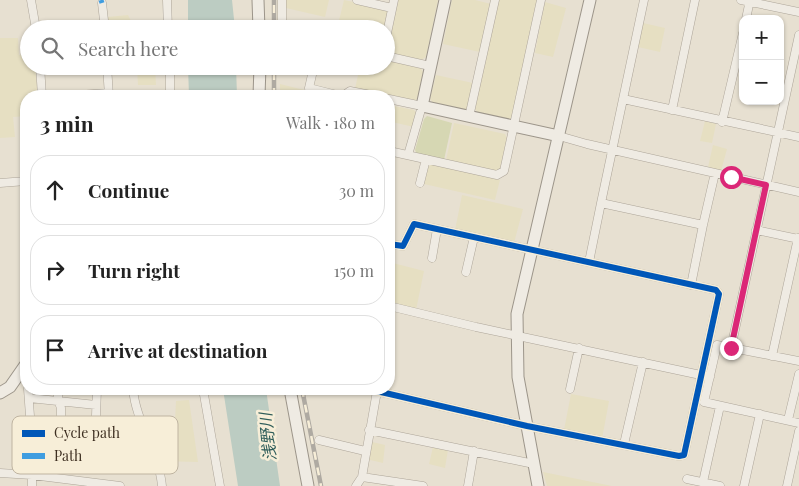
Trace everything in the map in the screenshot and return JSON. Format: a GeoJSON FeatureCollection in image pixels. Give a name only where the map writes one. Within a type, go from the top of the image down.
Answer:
{"type":"FeatureCollection","features":[{"type":"Feature","properties":{"kind":"street"},"geometry":{"type":"LineString","coordinates":[[31,0],[34,20]]}},
{"type":"Feature","properties":{"kind":"street"},"geometry":{"type":"LineString","coordinates":[[167,0],[168,20]]}},
{"type":"Feature","properties":{"kind":"street"},"geometry":{"type":"LineString","coordinates":[[258,0],[259,20]]}},
{"type":"Feature","properties":{"kind":"street"},"geometry":{"type":"LineString","coordinates":[[282,0],[282,20]]}},
{"type":"Feature","properties":{"kind":"street"},"geometry":{"type":"LineString","coordinates":[[357,0],[393,4],[390,20]]}},
{"type":"Feature","properties":{"kind":"street"},"geometry":{"type":"LineString","coordinates":[[408,154],[422,106],[445,0]]}},
{"type":"Feature","properties":{"kind":"street"},"geometry":{"type":"LineString","coordinates":[[469,116],[495,0]]}},
{"type":"Feature","properties":{"kind":"street"},"geometry":{"type":"LineString","coordinates":[[395,151],[497,175],[504,171],[541,0]]}},
{"type":"Feature","properties":{"kind":"street"},"geometry":{"type":"LineString","coordinates":[[537,486],[518,377],[517,314],[590,0]]}},
{"type":"Feature","properties":{"kind":"street"},"geometry":{"type":"LineString","coordinates":[[589,262],[644,0]]}},
{"type":"Feature","properties":{"kind":"street"},"geometry":{"type":"LineString","coordinates":[[672,110],[695,0]]}},
{"type":"Feature","properties":{"kind":"street"},"geometry":{"type":"LineString","coordinates":[[742,0],[799,12]]}},
{"type":"Feature","properties":{"kind":"street"},"geometry":{"type":"LineString","coordinates":[[747,15],[750,1]]}},
{"type":"Feature","properties":{"kind":"street"},"geometry":{"type":"LineString","coordinates":[[102,3],[104,20]]}},
{"type":"Feature","properties":{"kind":"street"},"geometry":{"type":"LineString","coordinates":[[731,348],[799,35]]}},
{"type":"Feature","properties":{"kind":"street"},"geometry":{"type":"LineString","coordinates":[[722,122],[739,50]]}},
{"type":"Feature","properties":{"kind":"street"},"geometry":{"type":"LineString","coordinates":[[395,58],[430,66]]}},
{"type":"Feature","properties":{"kind":"street"},"geometry":{"type":"LineString","coordinates":[[41,75],[42,90]]}},
{"type":"Feature","properties":{"kind":"street"},"geometry":{"type":"LineString","coordinates":[[107,75],[108,90]]}},
{"type":"Feature","properties":{"kind":"street"},"geometry":{"type":"LineString","coordinates":[[170,75],[170,90]]}},
{"type":"Feature","properties":{"kind":"street"},"geometry":{"type":"LineString","coordinates":[[259,90],[260,75]]}},
{"type":"Feature","properties":{"kind":"street"},"geometry":{"type":"LineString","coordinates":[[308,90],[312,75]]}},
{"type":"Feature","properties":{"kind":"street"},"geometry":{"type":"LineString","coordinates":[[260,82],[263,90]]}},
{"type":"Feature","properties":{"kind":"street"},"geometry":{"type":"LineString","coordinates":[[623,99],[722,122],[799,137]]}},
{"type":"Feature","properties":{"kind":"street"},"geometry":{"type":"LineString","coordinates":[[395,100],[799,192]]}},
{"type":"Feature","properties":{"kind":"street"},"geometry":{"type":"LineString","coordinates":[[420,183],[426,159]]}},
{"type":"Feature","properties":{"kind":"street"},"geometry":{"type":"LineString","coordinates":[[691,285],[715,173]]}},
{"type":"Feature","properties":{"kind":"street"},"geometry":{"type":"LineString","coordinates":[[0,183],[20,181]]}},
{"type":"Feature","properties":{"kind":"street"},"geometry":{"type":"LineString","coordinates":[[601,203],[703,225]]}},
{"type":"Feature","properties":{"kind":"street"},"geometry":{"type":"LineString","coordinates":[[395,245],[403,246],[414,224],[716,290],[718,294],[704,402],[799,423]]}},
{"type":"Feature","properties":{"kind":"street"},"geometry":{"type":"LineString","coordinates":[[432,258],[437,229]]}},
{"type":"Feature","properties":{"kind":"street"},"geometry":{"type":"LineString","coordinates":[[756,230],[798,238],[772,356]]}},
{"type":"Feature","properties":{"kind":"street"},"geometry":{"type":"LineString","coordinates":[[466,272],[474,237]]}},
{"type":"Feature","properties":{"kind":"street"},"geometry":{"type":"LineString","coordinates":[[395,307],[476,327],[706,376]]}},
{"type":"Feature","properties":{"kind":"street"},"geometry":{"type":"LineString","coordinates":[[395,395],[527,426],[680,456],[684,454],[717,344],[799,361]]}},
{"type":"Feature","properties":{"kind":"street"},"geometry":{"type":"LineString","coordinates":[[570,389],[579,348]]}},
{"type":"Feature","properties":{"kind":"street"},"geometry":{"type":"LineString","coordinates":[[624,444],[643,362]]}},
{"type":"Feature","properties":{"kind":"street"},"geometry":{"type":"LineString","coordinates":[[0,393],[10,387],[20,373]]}},
{"type":"Feature","properties":{"kind":"street"},"geometry":{"type":"LineString","coordinates":[[788,420],[799,374]]}},
{"type":"Feature","properties":{"kind":"street"},"geometry":{"type":"LineString","coordinates":[[29,395],[30,416]]}},
{"type":"Feature","properties":{"kind":"street"},"geometry":{"type":"LineString","coordinates":[[58,395],[61,416]]}},
{"type":"Feature","properties":{"kind":"street"},"geometry":{"type":"LineString","coordinates":[[95,416],[97,395]]}},
{"type":"Feature","properties":{"kind":"street"},"geometry":{"type":"LineString","coordinates":[[134,395],[138,416]]}},
{"type":"Feature","properties":{"kind":"street"},"geometry":{"type":"LineString","coordinates":[[204,395],[220,486]]}},
{"type":"Feature","properties":{"kind":"street"},"geometry":{"type":"LineString","coordinates":[[291,395],[308,486]]}},
{"type":"Feature","properties":{"kind":"street"},"geometry":{"type":"LineString","coordinates":[[356,486],[362,476],[365,451],[377,395]]}},
{"type":"Feature","properties":{"kind":"street"},"geometry":{"type":"LineString","coordinates":[[29,398],[96,405]]}},
{"type":"Feature","properties":{"kind":"street"},"geometry":{"type":"LineString","coordinates":[[703,482],[720,406]]}},
{"type":"Feature","properties":{"kind":"street"},"geometry":{"type":"LineString","coordinates":[[744,486],[760,414]]}},
{"type":"Feature","properties":{"kind":"street"},"geometry":{"type":"LineString","coordinates":[[369,430],[534,464]]}},
{"type":"Feature","properties":{"kind":"street"},"geometry":{"type":"LineString","coordinates":[[787,486],[799,431]]}},
{"type":"Feature","properties":{"kind":"street"},"geometry":{"type":"LineString","coordinates":[[319,440],[365,451]]}},
{"type":"Feature","properties":{"kind":"street"},"geometry":{"type":"LineString","coordinates":[[468,486],[474,451]]}},
{"type":"Feature","properties":{"kind":"street"},"geometry":{"type":"LineString","coordinates":[[0,473],[120,486]]}},
{"type":"Feature","properties":{"kind":"street"},"geometry":{"type":"LineString","coordinates":[[32,476],[32,486]]}},
{"type":"Feature","properties":{"kind":"street"},"geometry":{"type":"LineString","coordinates":[[362,476],[423,486]]}},
{"type":"Feature","properties":{"kind":"street"},"geometry":{"type":"LineString","coordinates":[[687,479],[720,486]]}},
{"type":"Feature","properties":{"kind":"shaded area"},"geometry":{"type":"Polygon","coordinates":[[[286,0],[329,0],[325,17],[286,8],[286,0]]]}},
{"type":"Feature","properties":{"kind":"shaded area"},"geometry":{"type":"Polygon","coordinates":[[[344,0],[387,9],[389,15],[388,20],[339,20],[344,0]]]}},
{"type":"Feature","properties":{"kind":"shaded area"},"geometry":{"type":"Polygon","coordinates":[[[398,0],[438,0],[426,57],[421,60],[395,55],[394,20],[398,0]]]}},
{"type":"Feature","properties":{"kind":"shaded area"},"geometry":{"type":"Polygon","coordinates":[[[452,0],[475,0],[491,4],[480,52],[443,44],[452,0]]]}},
{"type":"Feature","properties":{"kind":"shaded area"},"geometry":{"type":"Polygon","coordinates":[[[499,0],[537,0],[538,2],[512,117],[509,120],[477,112],[475,109],[499,0]]]}},
{"type":"Feature","properties":{"kind":"shaded area"},"geometry":{"type":"Polygon","coordinates":[[[545,2],[566,8],[553,57],[535,53],[545,2]]]}},
{"type":"Feature","properties":{"kind":"shaded area"},"geometry":{"type":"Polygon","coordinates":[[[128,15],[130,20],[108,20],[108,17],[128,15]]]}},
{"type":"Feature","properties":{"kind":"shaded area"},"geometry":{"type":"Polygon","coordinates":[[[643,23],[665,28],[660,52],[638,47],[643,23]]]}},
{"type":"Feature","properties":{"kind":"shaded area"},"geometry":{"type":"Polygon","coordinates":[[[0,38],[18,38],[20,75],[36,75],[37,90],[20,90],[20,116],[13,117],[15,137],[0,138],[0,38]]]}},
{"type":"Feature","properties":{"kind":"shaded area"},"geometry":{"type":"Polygon","coordinates":[[[395,62],[420,67],[423,72],[417,99],[411,102],[395,98],[395,90],[355,89],[358,75],[395,75],[395,62]]]}},
{"type":"Feature","properties":{"kind":"shaded area"},"geometry":{"type":"Polygon","coordinates":[[[137,75],[155,75],[156,85],[138,85],[137,75]]]}},
{"type":"Feature","properties":{"kind":"shaded area"},"geometry":{"type":"Polygon","coordinates":[[[436,75],[473,83],[467,109],[434,104],[430,99],[436,75]]]}},
{"type":"Feature","properties":{"kind":"shaded area"},"geometry":{"type":"Polygon","coordinates":[[[280,84],[304,90],[280,90],[280,84]]]}},
{"type":"Feature","properties":{"kind":"shaded area"},"geometry":{"type":"Polygon","coordinates":[[[395,106],[414,110],[417,114],[414,127],[395,123],[395,106]]]}},
{"type":"Feature","properties":{"kind":"shaded area"},"geometry":{"type":"Polygon","coordinates":[[[705,121],[716,124],[712,143],[700,141],[705,121]]]}},
{"type":"Feature","properties":{"kind":"shaded area"},"geometry":{"type":"Polygon","coordinates":[[[454,123],[505,134],[507,138],[500,169],[497,171],[446,160],[454,123]]]}},
{"type":"Feature","properties":{"kind":"shaded area"},"geometry":{"type":"Polygon","coordinates":[[[713,145],[727,149],[721,171],[708,167],[713,145]]]}},
{"type":"Feature","properties":{"kind":"shaded area"},"geometry":{"type":"Polygon","coordinates":[[[432,164],[500,180],[495,200],[424,184],[428,167],[432,164]]]}},
{"type":"Feature","properties":{"kind":"shaded area"},"geometry":{"type":"Polygon","coordinates":[[[462,195],[523,209],[514,243],[455,230],[462,195]]]}},
{"type":"Feature","properties":{"kind":"shaded area"},"geometry":{"type":"Polygon","coordinates":[[[395,264],[424,271],[416,310],[395,305],[395,264]]]}},
{"type":"Feature","properties":{"kind":"shaded area"},"geometry":{"type":"Polygon","coordinates":[[[571,394],[609,401],[602,439],[564,430],[571,394]]]}},
{"type":"Feature","properties":{"kind":"shaded area"},"geometry":{"type":"Polygon","coordinates":[[[189,400],[198,462],[178,461],[178,416],[175,416],[176,401],[189,400]]]}},
{"type":"Feature","properties":{"kind":"shaded area"},"geometry":{"type":"Polygon","coordinates":[[[368,441],[385,445],[383,463],[366,459],[368,441]]]}},
{"type":"Feature","properties":{"kind":"shaded area"},"geometry":{"type":"Polygon","coordinates":[[[433,447],[448,450],[445,468],[429,464],[433,447]]]}},
{"type":"Feature","properties":{"kind":"shaded area"},"geometry":{"type":"Polygon","coordinates":[[[543,472],[612,486],[547,486],[543,472]]]}},
{"type":"Feature","properties":{"kind":"green space"},"geometry":{"type":"Polygon","coordinates":[[[427,116],[452,123],[444,160],[417,154],[415,150],[424,119],[427,116]]]}},
{"type":"Feature","properties":{"kind":"water"},"geometry":{"type":"Polygon","coordinates":[[[188,0],[232,0],[234,20],[188,20],[188,0]]]}},
{"type":"Feature","properties":{"kind":"water"},"geometry":{"type":"Polygon","coordinates":[[[188,75],[236,75],[237,90],[189,90],[188,75]]]}},
{"type":"Feature","properties":{"kind":"water","name":"浅野川"},"geometry":{"type":"Polygon","coordinates":[[[224,395],[267,395],[280,486],[238,486],[224,395]]]}},
{"type":"Feature","properties":{"kind":"railway"},"geometry":{"type":"LineString","coordinates":[[274,0],[274,20]]}},
{"type":"Feature","properties":{"kind":"railway"},"geometry":{"type":"LineString","coordinates":[[274,75],[274,90]]}},
{"type":"Feature","properties":{"kind":"railway"},"geometry":{"type":"LineString","coordinates":[[303,395],[321,486]]}},
{"type":"Feature","properties":{"kind":"cycle path"},"geometry":{"type":"LineString","coordinates":[[394,395],[527,426],[679,456],[684,455],[719,294],[716,290],[414,224],[403,246],[395,245]]}},
{"type":"Feature","properties":{"kind":"route"},"geometry":{"type":"LineString","coordinates":[[731,177],[766,185],[731,348]]}}]}
